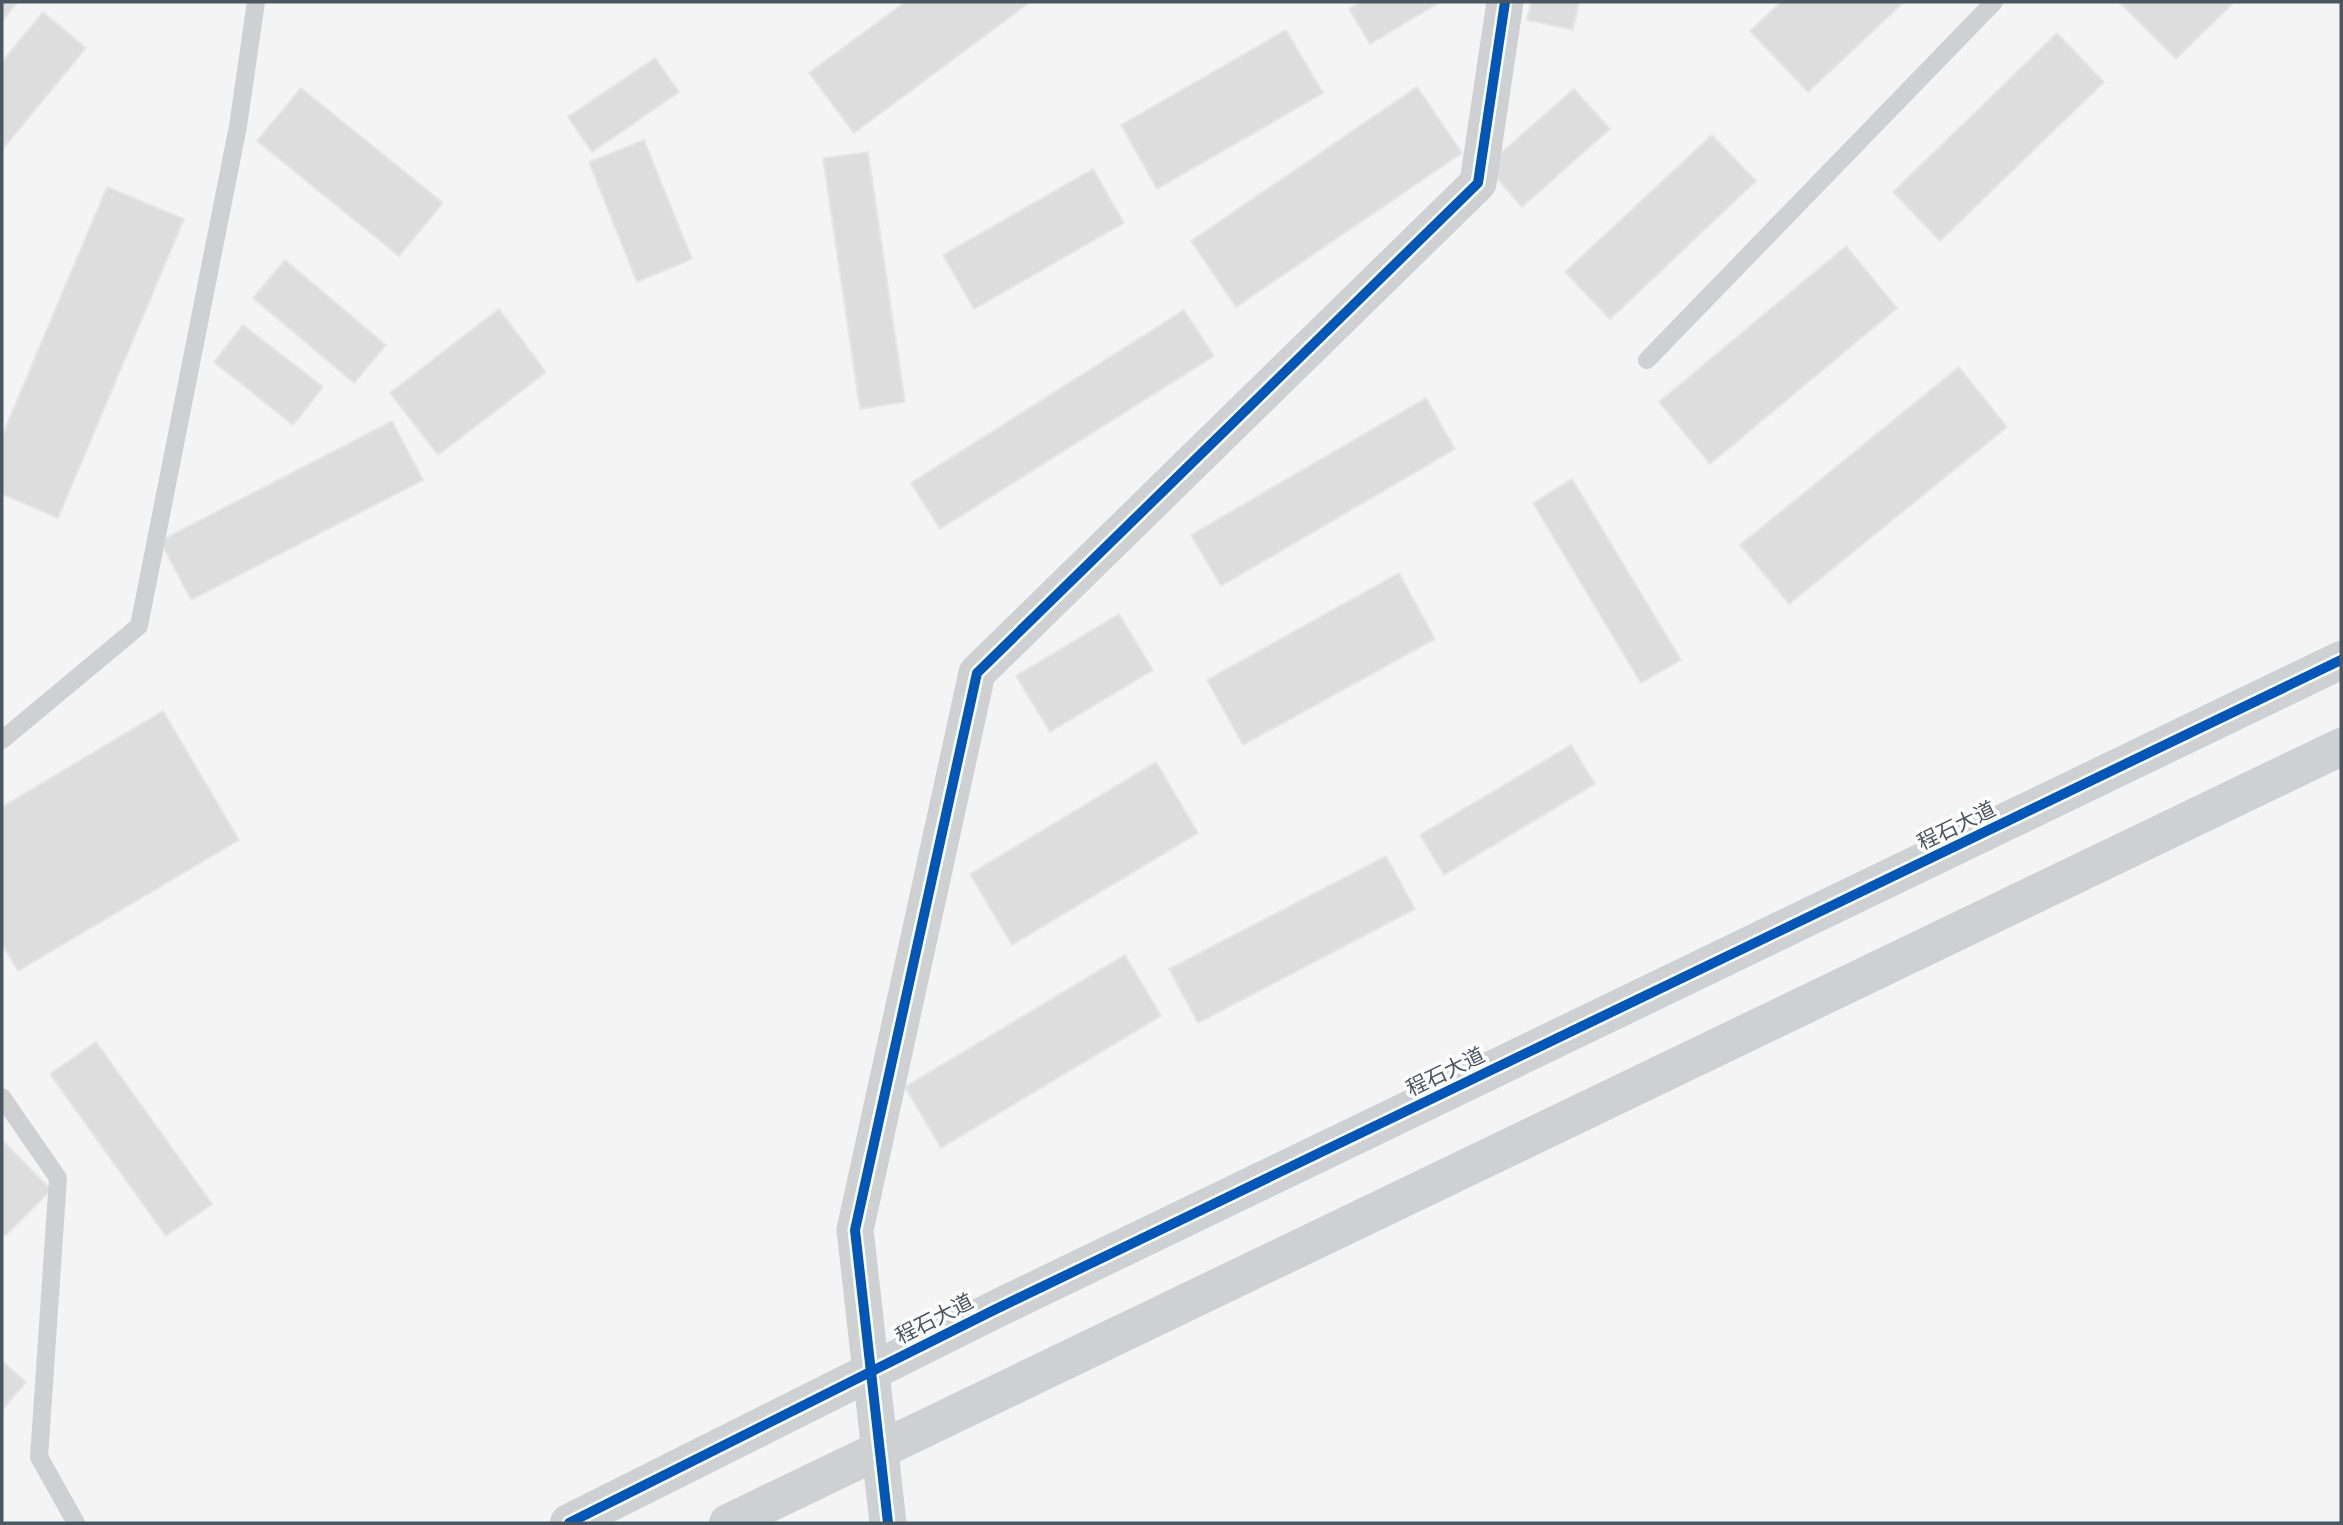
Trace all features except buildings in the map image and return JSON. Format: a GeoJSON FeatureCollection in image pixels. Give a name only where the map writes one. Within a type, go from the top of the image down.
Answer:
{"type":"FeatureCollection","features":[{"type":"Feature","properties":{"kind":"street"},"geometry":{"type":"LineString","coordinates":[[888,1523],[855,1230],[978,673],[1478,183],[1505,2]]}},
{"type":"Feature","properties":{"kind":"street","name":"程石大道"},"geometry":{"type":"LineString","coordinates":[[569,1523],[871,1372],[2341,660]]}},
{"type":"Feature","properties":{"kind":"street"},"geometry":{"type":"LineString","coordinates":[[728,1523],[2341,747]]}},
{"type":"Feature","properties":{"kind":"lane"},"geometry":{"type":"LineString","coordinates":[[2,740],[139,626],[238,126],[256,2]]}},
{"type":"Feature","properties":{"kind":"lane"},"geometry":{"type":"LineString","coordinates":[[1647,360],[1994,2]]}},
{"type":"Feature","properties":{"kind":"lane"},"geometry":{"type":"LineString","coordinates":[[2,1097],[58,1178],[39,1457],[76,1523]]}},
{"type":"Feature","properties":{"kind":"cycle path"},"geometry":{"type":"LineString","coordinates":[[888,1523],[855,1230],[977,673],[1478,183],[1505,2]]}},
{"type":"Feature","properties":{"kind":"cycle path"},"geometry":{"type":"LineString","coordinates":[[569,1523],[994,1310],[2341,660]]}}]}
